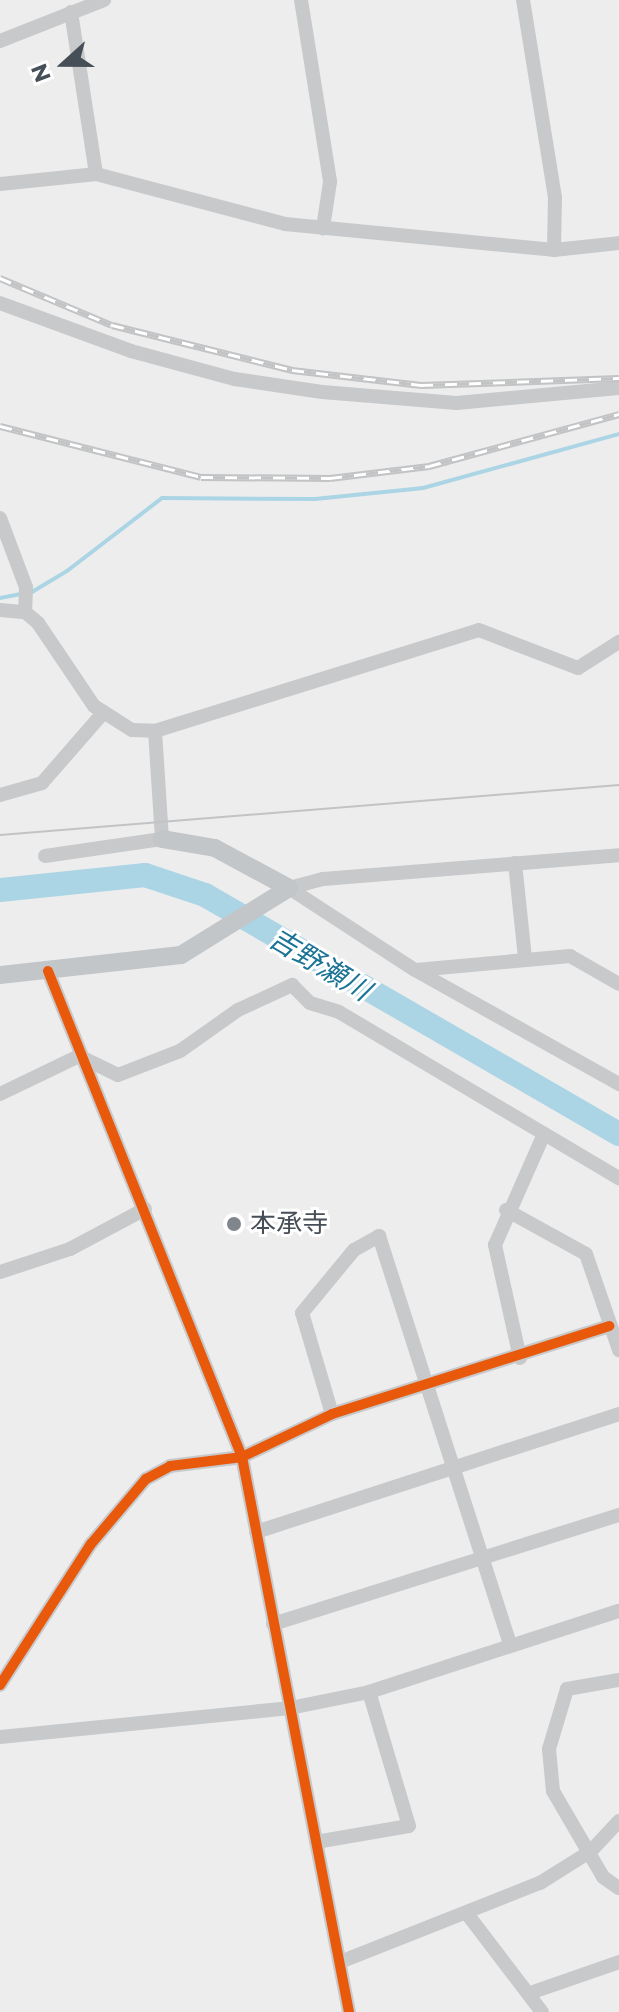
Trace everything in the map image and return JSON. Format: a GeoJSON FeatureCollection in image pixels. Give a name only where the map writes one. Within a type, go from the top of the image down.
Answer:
{"type":"FeatureCollection","features":[{"type":"Feature","properties":{"kind":"main road"},"geometry":{"type":"LineString","coordinates":[[0,975],[161,961],[200,948],[289,888],[215,848],[162,839]]}},
{"type":"Feature","properties":{"kind":"street"},"geometry":{"type":"LineString","coordinates":[[0,41],[104,0]]}},
{"type":"Feature","properties":{"kind":"street"},"geometry":{"type":"LineString","coordinates":[[301,0],[330,182],[323,228]]}},
{"type":"Feature","properties":{"kind":"street"},"geometry":{"type":"LineString","coordinates":[[523,0],[555,197],[554,250]]}},
{"type":"Feature","properties":{"kind":"street"},"geometry":{"type":"LineString","coordinates":[[71,12],[96,174]]}},
{"type":"Feature","properties":{"kind":"street"},"geometry":{"type":"LineString","coordinates":[[0,184],[96,174],[323,228],[554,250],[619,243]]}},
{"type":"Feature","properties":{"kind":"street"},"geometry":{"type":"LineString","coordinates":[[0,303],[131,351],[235,379],[322,392],[457,403],[619,388]]}},
{"type":"Feature","properties":{"kind":"street"},"geometry":{"type":"LineString","coordinates":[[0,518],[26,600],[104,712],[132,730],[155,731],[479,630],[578,668],[619,642]]}},
{"type":"Feature","properties":{"kind":"street"},"geometry":{"type":"LineString","coordinates":[[0,610],[26,600]]}},
{"type":"Feature","properties":{"kind":"street"},"geometry":{"type":"LineString","coordinates":[[0,795],[42,783],[104,712]]}},
{"type":"Feature","properties":{"kind":"street"},"geometry":{"type":"LineString","coordinates":[[45,856],[162,839],[155,731]]}},
{"type":"Feature","properties":{"kind":"street"},"geometry":{"type":"LineString","coordinates":[[289,888],[323,879],[619,855]]}},
{"type":"Feature","properties":{"kind":"street"},"geometry":{"type":"LineString","coordinates":[[515,863],[525,958]]}},
{"type":"Feature","properties":{"kind":"street"},"geometry":{"type":"LineString","coordinates":[[289,888],[415,970],[619,1084]]}},
{"type":"Feature","properties":{"kind":"street"},"geometry":{"type":"LineString","coordinates":[[415,970],[570,956],[619,984]]}},
{"type":"Feature","properties":{"kind":"street"},"geometry":{"type":"LineString","coordinates":[[48,971],[79,1056],[145,1209],[242,1457],[349,2012]]}},
{"type":"Feature","properties":{"kind":"street"},"geometry":{"type":"LineString","coordinates":[[79,1056],[118,1075],[180,1051],[238,1010],[292,985],[310,1003],[339,1012],[543,1136],[619,1178]]}},
{"type":"Feature","properties":{"kind":"street"},"geometry":{"type":"LineString","coordinates":[[0,1094],[79,1056]]}},
{"type":"Feature","properties":{"kind":"street"},"geometry":{"type":"LineString","coordinates":[[520,1358],[495,1266],[506,1210],[543,1136]]}},
{"type":"Feature","properties":{"kind":"street"},"geometry":{"type":"LineString","coordinates":[[0,1272],[70,1249],[145,1209]]}},
{"type":"Feature","properties":{"kind":"street"},"geometry":{"type":"LineString","coordinates":[[506,1210],[586,1254],[619,1350]]}},
{"type":"Feature","properties":{"kind":"street"},"geometry":{"type":"LineString","coordinates":[[332,1414],[302,1313],[354,1250],[379,1236],[457,1470],[510,1645]]}},
{"type":"Feature","properties":{"kind":"street"},"geometry":{"type":"LineString","coordinates":[[0,1685],[138,1486],[170,1466],[242,1457],[332,1414],[520,1358],[609,1326]]}},
{"type":"Feature","properties":{"kind":"street"},"geometry":{"type":"LineString","coordinates":[[256,1532],[457,1470],[619,1414]]}},
{"type":"Feature","properties":{"kind":"street"},"geometry":{"type":"LineString","coordinates":[[273,1624],[619,1515]]}},
{"type":"Feature","properties":{"kind":"street"},"geometry":{"type":"LineString","coordinates":[[0,1737],[290,1708],[369,1692],[619,1611]]}},
{"type":"Feature","properties":{"kind":"street"},"geometry":{"type":"LineString","coordinates":[[619,1680],[567,1689],[551,1729],[553,1791],[591,1851],[603,1877],[619,1888]]}},
{"type":"Feature","properties":{"kind":"street"},"geometry":{"type":"LineString","coordinates":[[316,1842],[409,1826],[369,1692]]}},
{"type":"Feature","properties":{"kind":"street"},"geometry":{"type":"LineString","coordinates":[[340,1962],[468,1915],[591,1851],[619,1821]]}},
{"type":"Feature","properties":{"kind":"street"},"geometry":{"type":"LineString","coordinates":[[468,1915],[496,1957],[533,1992],[542,2012]]}},
{"type":"Feature","properties":{"kind":"street"},"geometry":{"type":"LineString","coordinates":[[533,1992],[619,1962]]}},
{"type":"Feature","properties":{"kind":"waterway"},"geometry":{"type":"LineString","coordinates":[[0,598],[32,592],[67,571],[162,498],[315,499],[423,488],[619,434]]}},
{"type":"Feature","properties":{"kind":"waterway","name":"吉野瀬川"},"geometry":{"type":"LineString","coordinates":[[0,890],[145,875],[205,895],[619,1134]]}},
{"type":"Feature","properties":{"kind":"tram line"},"geometry":{"type":"LineString","coordinates":[[0,835],[619,785]]}},
{"type":"Feature","properties":{"kind":"railway"},"geometry":{"type":"LineString","coordinates":[[0,278],[112,325],[292,370],[421,385],[619,378]]}},
{"type":"Feature","properties":{"kind":"railway"},"geometry":{"type":"LineString","coordinates":[[0,426],[201,477],[330,478],[429,466],[619,414]]}},
{"type":"Feature","properties":{"kind":"cycle path"},"geometry":{"type":"LineString","coordinates":[[48,971],[242,1457],[349,2012]]}},
{"type":"Feature","properties":{"kind":"cycle path"},"geometry":{"type":"LineString","coordinates":[[0,1685],[91,1544],[146,1479],[170,1466],[242,1457],[332,1414],[609,1326]]}},
{"type":"Feature","properties":{"kind":"place","name":"本承寺"},"geometry":{"type":"Point","coordinates":[234,1224]}}]}
